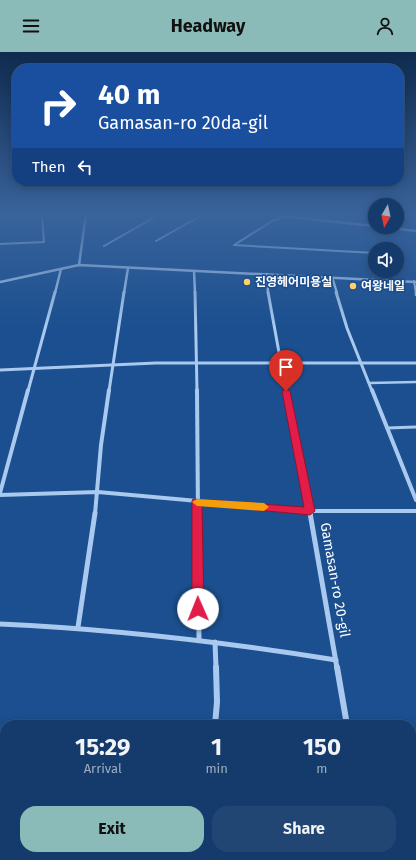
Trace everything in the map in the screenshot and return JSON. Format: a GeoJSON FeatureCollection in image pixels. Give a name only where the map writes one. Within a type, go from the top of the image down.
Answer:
{"type":"FeatureCollection","features":[{"type":"Feature","properties":{"kind":"street"},"geometry":{"type":"LineString","coordinates":[[79,265],[81,252]]}},
{"type":"Feature","properties":{"kind":"street"},"geometry":{"type":"LineString","coordinates":[[0,282],[79,265],[415,281]]}},
{"type":"Feature","properties":{"kind":"street"},"geometry":{"type":"LineString","coordinates":[[78,627],[98,492],[101,445],[128,268]]}},
{"type":"Feature","properties":{"kind":"street"},"geometry":{"type":"LineString","coordinates":[[60,269],[0,494],[98,492],[310,511],[416,511]]}},
{"type":"Feature","properties":{"kind":"street"},"geometry":{"type":"LineString","coordinates":[[194,271],[197,363],[199,640]]}},
{"type":"Feature","properties":{"kind":"street","name":"Gamasan-ro 20-gil"},"geometry":{"type":"LineString","coordinates":[[266,274],[268,298],[310,511],[346,720]]}},
{"type":"Feature","properties":{"kind":"street"},"geometry":{"type":"LineString","coordinates":[[332,278],[346,328],[416,500]]}},
{"type":"Feature","properties":{"kind":"street"},"geometry":{"type":"LineString","coordinates":[[0,370],[34,367],[280,361],[416,363]]}},
{"type":"Feature","properties":{"kind":"street"},"geometry":{"type":"LineString","coordinates":[[0,624],[78,627],[258,647],[336,660]]}},
{"type":"Feature","properties":{"kind":"street"},"geometry":{"type":"LineString","coordinates":[[215,642],[217,702],[215,720]]}},
{"type":"Feature","properties":{"kind":"lane"},"geometry":{"type":"LineString","coordinates":[[352,252],[368,253]]}},
{"type":"Feature","properties":{"kind":"lane"},"geometry":{"type":"LineString","coordinates":[[415,281],[416,295]]}},
{"type":"Feature","properties":{"kind":"lane"},"geometry":{"type":"LineString","coordinates":[[369,383],[416,382]]}},
{"type":"Feature","properties":{"kind":"lane"},"geometry":{"type":"LineString","coordinates":[[387,428],[416,427]]}},
{"type":"Feature","properties":{"kind":"slow traffic"},"geometry":{"type":"LineString","coordinates":[[197,502],[264,507]]}},
{"type":"Feature","properties":{"kind":"place","name":"진영헤어미용실"},"geometry":{"type":"Point","coordinates":[247,282]}},
{"type":"Feature","properties":{"kind":"place","name":"여왕네일"},"geometry":{"type":"Point","coordinates":[353,286]}},
{"type":"Feature","properties":{"kind":"route"},"geometry":{"type":"LineString","coordinates":[[198,609],[197,501],[310,511],[286,391]]}}]}
